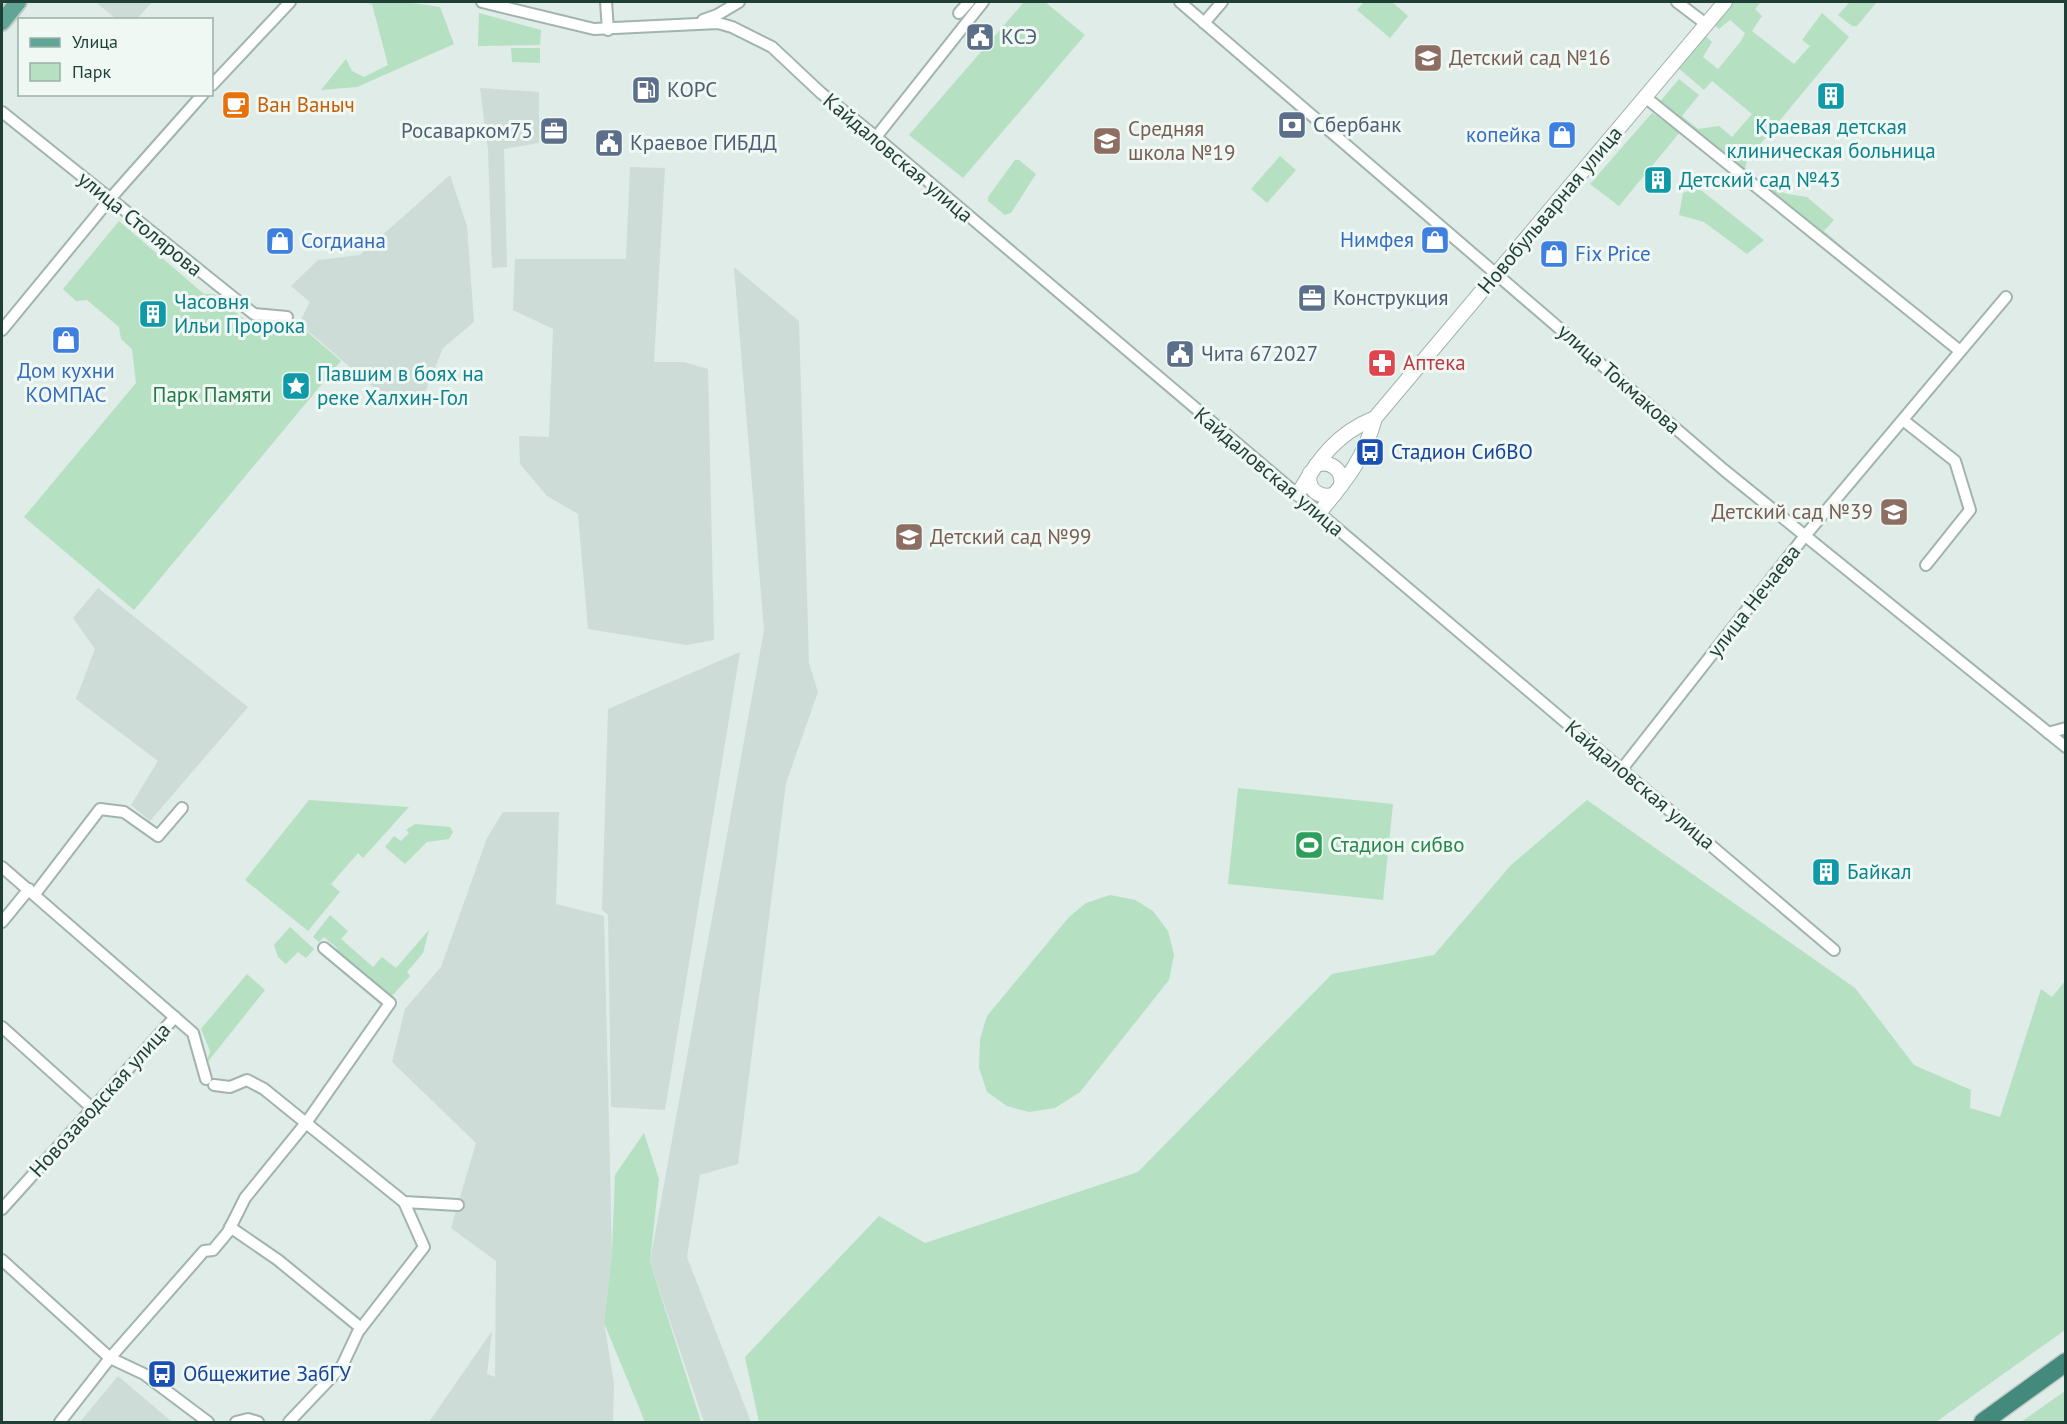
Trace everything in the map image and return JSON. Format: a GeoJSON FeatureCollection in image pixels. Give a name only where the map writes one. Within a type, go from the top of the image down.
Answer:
{"type":"FeatureCollection","features":[{"type":"Feature","properties":{"kind":"highway"},"geometry":{"type":"LineString","coordinates":[[1983,1422],[2066,1362]]}},
{"type":"Feature","properties":{"kind":"main road"},"geometry":{"type":"LineString","coordinates":[[2,22],[18,2]]}},
{"type":"Feature","properties":{"kind":"street"},"geometry":{"type":"LineString","coordinates":[[213,84],[290,2]]}},
{"type":"Feature","properties":{"kind":"street"},"geometry":{"type":"LineString","coordinates":[[482,2],[580,27],[608,30],[692,24],[717,15],[739,2]]}},
{"type":"Feature","properties":{"kind":"street"},"geometry":{"type":"LineString","coordinates":[[606,2],[608,30]]}},
{"type":"Feature","properties":{"kind":"street"},"geometry":{"type":"LineString","coordinates":[[959,14],[969,2]]}},
{"type":"Feature","properties":{"kind":"street"},"geometry":{"type":"LineString","coordinates":[[876,137],[983,2]]}},
{"type":"Feature","properties":{"kind":"street","name":"улица Токмакова"},"geometry":{"type":"LineString","coordinates":[[1180,2],[1804,537],[2066,747]]}},
{"type":"Feature","properties":{"kind":"street"},"geometry":{"type":"LineString","coordinates":[[1204,23],[1222,2]]}},
{"type":"Feature","properties":{"kind":"street"},"geometry":{"type":"LineString","coordinates":[[1677,2],[1706,24]]}},
{"type":"Feature","properties":{"kind":"street","name":"Новобульварная улица"},"geometry":{"type":"LineString","coordinates":[[1375,418],[1725,2]]}},
{"type":"Feature","properties":{"kind":"street","name":"Кайдаловская улица"},"geometry":{"type":"LineString","coordinates":[[692,24],[718,23],[732,27],[772,47],[820,93],[876,137],[1320,512],[1834,950]]}},
{"type":"Feature","properties":{"kind":"street"},"geometry":{"type":"LineString","coordinates":[[2,330],[110,200],[201,96]]}},
{"type":"Feature","properties":{"kind":"street"},"geometry":{"type":"LineString","coordinates":[[1645,97],[1960,351]]}},
{"type":"Feature","properties":{"kind":"street","name":"улица Столярова"},"geometry":{"type":"LineString","coordinates":[[2,112],[254,314],[287,316]]}},
{"type":"Feature","properties":{"kind":"street","name":"улица Нечаева"},"geometry":{"type":"LineString","coordinates":[[1622,769],[1804,537],[2006,297]]}},
{"type":"Feature","properties":{"kind":"street"},"geometry":{"type":"LineString","coordinates":[[1298,494],[1313,469],[1351,428],[1375,418]]}},
{"type":"Feature","properties":{"kind":"street"},"geometry":{"type":"LineString","coordinates":[[1320,512],[1338,490],[1367,446],[1375,418]]}},
{"type":"Feature","properties":{"kind":"street"},"geometry":{"type":"LineString","coordinates":[[1903,420],[1955,461],[1970,510],[1926,566]]}},
{"type":"Feature","properties":{"kind":"street"},"geometry":{"type":"LineString","coordinates":[[1313,469],[1327,463],[1333,465],[1341,475],[1338,490]]}},
{"type":"Feature","properties":{"kind":"street"},"geometry":{"type":"LineString","coordinates":[[1313,469],[1310,484],[1318,494],[1324,496],[1338,490]]}},
{"type":"Feature","properties":{"kind":"street"},"geometry":{"type":"LineString","coordinates":[[2048,733],[2066,728]]}},
{"type":"Feature","properties":{"kind":"street"},"geometry":{"type":"LineString","coordinates":[[2,922],[32,891],[100,809],[124,812],[158,836],[182,808]]}},
{"type":"Feature","properties":{"kind":"street"},"geometry":{"type":"LineString","coordinates":[[2,867],[193,1033],[210,1082],[230,1087],[247,1080],[264,1089],[404,1202],[424,1247],[361,1328],[342,1366],[289,1422]]}},
{"type":"Feature","properties":{"kind":"street"},"geometry":{"type":"LineString","coordinates":[[60,1422],[110,1358],[204,1251],[213,1250],[230,1227],[245,1198],[306,1123],[390,1003],[324,948]]}},
{"type":"Feature","properties":{"kind":"street","name":"Новозаводская улица"},"geometry":{"type":"LineString","coordinates":[[2,1209],[175,1017]]}},
{"type":"Feature","properties":{"kind":"street"},"geometry":{"type":"LineString","coordinates":[[2,1027],[92,1108]]}},
{"type":"Feature","properties":{"kind":"street"},"geometry":{"type":"LineString","coordinates":[[404,1202],[458,1205]]}},
{"type":"Feature","properties":{"kind":"street"},"geometry":{"type":"LineString","coordinates":[[230,1227],[278,1260],[361,1328]]}},
{"type":"Feature","properties":{"kind":"street"},"geometry":{"type":"LineString","coordinates":[[2,1260],[110,1358],[144,1374],[174,1399],[208,1422]]}},
{"type":"Feature","properties":{"kind":"street"},"geometry":{"type":"LineString","coordinates":[[236,1422],[248,1419],[258,1422]]}},
{"type":"Feature","properties":{"kind":"shaded area"},"geometry":{"type":"Polygon","coordinates":[[[100,2],[152,2],[138,18],[115,18],[98,4],[100,2]]]}},
{"type":"Feature","properties":{"kind":"shaded area"},"geometry":{"type":"Polygon","coordinates":[[[480,88],[539,92],[539,143],[504,149],[507,267],[492,268],[488,150],[480,88]]]}},
{"type":"Feature","properties":{"kind":"shaded area"},"geometry":{"type":"Polygon","coordinates":[[[630,167],[665,168],[654,362],[684,362],[708,369],[714,640],[687,645],[588,629],[578,514],[547,496],[520,464],[519,436],[549,437],[553,329],[513,310],[515,259],[626,259],[630,167]]]}},
{"type":"Feature","properties":{"kind":"shaded area"},"geometry":{"type":"Polygon","coordinates":[[[450,175],[467,226],[474,322],[443,348],[424,395],[394,405],[299,323],[310,302],[291,286],[318,260],[360,255],[450,175]]]}},
{"type":"Feature","properties":{"kind":"shaded area"},"geometry":{"type":"Polygon","coordinates":[[[734,267],[799,321],[809,663],[818,692],[786,783],[738,1164],[700,1175],[687,1257],[751,1422],[704,1422],[650,1262],[764,630],[734,267]]]}},
{"type":"Feature","properties":{"kind":"shaded area"},"geometry":{"type":"Polygon","coordinates":[[[98,588],[248,707],[150,821],[131,805],[158,761],[76,699],[95,649],[73,618],[98,588]]]}},
{"type":"Feature","properties":{"kind":"shaded area"},"geometry":{"type":"Polygon","coordinates":[[[740,652],[665,1110],[611,1107],[608,915],[602,910],[608,709],[740,652]]]}},
{"type":"Feature","properties":{"kind":"shaded area"},"geometry":{"type":"Polygon","coordinates":[[[503,812],[559,812],[556,904],[604,916],[612,1253],[604,1323],[614,1383],[613,1422],[429,1422],[492,1331],[487,1374],[495,1377],[496,1261],[451,1228],[476,1143],[392,1062],[405,1009],[441,967],[487,838],[503,812]]]}},
{"type":"Feature","properties":{"kind":"shaded area"},"geometry":{"type":"Polygon","coordinates":[[[118,1376],[172,1422],[80,1422],[118,1376]]]}},
{"type":"Feature","properties":{"kind":"green space"},"geometry":{"type":"Polygon","coordinates":[[[360,2],[405,2],[440,7],[454,44],[357,87],[321,90],[346,59],[352,71],[364,77],[388,65],[372,4],[360,2]]]}},
{"type":"Feature","properties":{"kind":"green space"},"geometry":{"type":"Polygon","coordinates":[[[1024,2],[1045,2],[1085,35],[963,178],[909,135],[1024,2]]]}},
{"type":"Feature","properties":{"kind":"green space"},"geometry":{"type":"Polygon","coordinates":[[[1364,2],[1392,2],[1408,16],[1390,38],[1357,10],[1364,2]]]}},
{"type":"Feature","properties":{"kind":"green space"},"geometry":{"type":"Polygon","coordinates":[[[1736,2],[1761,2],[1755,9],[1762,16],[1752,31],[1794,64],[1810,46],[1802,40],[1822,13],[1849,37],[1747,160],[1745,169],[1761,183],[1787,194],[1807,197],[1834,220],[1824,231],[1867,268],[1864,271],[1658,104],[1679,79],[1699,95],[1682,116],[1698,129],[1719,126],[1732,137],[1752,114],[1712,81],[1704,90],[1677,67],[1705,35],[1712,42],[1703,57],[1718,69],[1745,33],[1730,20],[1719,29],[1713,24],[1728,5],[1736,2]]]}},
{"type":"Feature","properties":{"kind":"green space"},"geometry":{"type":"Polygon","coordinates":[[[1850,2],[1877,2],[1857,26],[1852,26],[1838,15],[1850,2]]]}},
{"type":"Feature","properties":{"kind":"green space"},"geometry":{"type":"Polygon","coordinates":[[[479,13],[541,30],[540,45],[478,46],[479,13]]]}},
{"type":"Feature","properties":{"kind":"green space"},"geometry":{"type":"Polygon","coordinates":[[[511,48],[540,48],[540,63],[512,62],[511,48]]]}},
{"type":"Feature","properties":{"kind":"green space"},"geometry":{"type":"Polygon","coordinates":[[[1652,113],[1680,132],[1619,206],[1590,184],[1652,113]]]}},
{"type":"Feature","properties":{"kind":"green space"},"geometry":{"type":"Polygon","coordinates":[[[1280,156],[1296,170],[1267,203],[1251,189],[1280,156]]]}},
{"type":"Feature","properties":{"kind":"green space"},"geometry":{"type":"Polygon","coordinates":[[[1015,160],[1019,160],[1036,174],[1011,213],[1005,215],[988,201],[988,197],[1015,160]]]}},
{"type":"Feature","properties":{"kind":"green space"},"geometry":{"type":"Polygon","coordinates":[[[1697,187],[1764,240],[1747,254],[1704,222],[1679,215],[1683,193],[1697,187]]]}},
{"type":"Feature","properties":{"kind":"green space","name":"Парк Памяти"},"geometry":{"type":"Polygon","coordinates":[[[119,221],[204,294],[214,294],[252,326],[298,324],[341,361],[134,610],[24,517],[136,383],[132,349],[121,339],[119,327],[87,300],[76,301],[63,289],[119,221]]]}},
{"type":"Feature","properties":{"kind":"green space"},"geometry":{"type":"Polygon","coordinates":[[[1238,788],[1393,804],[1383,900],[1228,884],[1238,788]]]}},
{"type":"Feature","properties":{"kind":"green space"},"geometry":{"type":"Polygon","coordinates":[[[309,800],[409,807],[363,858],[358,853],[331,884],[340,892],[308,931],[245,880],[309,800]]]}},
{"type":"Feature","properties":{"kind":"green space"},"geometry":{"type":"Polygon","coordinates":[[[1587,800],[1855,988],[1914,1065],[1971,1090],[1970,1108],[2000,1117],[2041,989],[2052,997],[2065,981],[2065,1330],[1936,1422],[759,1422],[745,1357],[879,1216],[925,1243],[1138,1172],[1332,974],[1434,955],[1511,865],[1587,800]]]}},
{"type":"Feature","properties":{"kind":"green space"},"geometry":{"type":"Polygon","coordinates":[[[415,824],[450,827],[453,832],[449,839],[427,842],[405,864],[385,847],[394,836],[401,841],[409,833],[406,830],[415,824]]]}},
{"type":"Feature","properties":{"kind":"green space"},"geometry":{"type":"Polygon","coordinates":[[[1110,895],[1135,900],[1153,911],[1168,931],[1174,955],[1169,980],[1080,1092],[1055,1108],[1029,1112],[1007,1106],[987,1092],[979,1068],[980,1039],[987,1016],[1069,917],[1086,903],[1110,895]]]}},
{"type":"Feature","properties":{"kind":"green space"},"geometry":{"type":"Polygon","coordinates":[[[330,915],[348,931],[341,939],[373,967],[382,957],[396,968],[429,930],[423,953],[407,972],[410,976],[390,998],[336,952],[337,948],[324,937],[319,942],[313,937],[330,915]]]}},
{"type":"Feature","properties":{"kind":"green space"},"geometry":{"type":"Polygon","coordinates":[[[290,927],[314,949],[306,958],[298,952],[286,964],[278,957],[274,945],[290,927]]]}},
{"type":"Feature","properties":{"kind":"green space"},"geometry":{"type":"Polygon","coordinates":[[[247,974],[265,990],[206,1064],[210,1051],[201,1029],[247,974]]]}},
{"type":"Feature","properties":{"kind":"green space"},"geometry":{"type":"Polygon","coordinates":[[[644,1133],[659,1179],[650,1262],[701,1422],[645,1422],[604,1323],[612,1253],[615,1175],[644,1133]]]}},
{"type":"Feature","properties":{"kind":"green space"},"geometry":{"type":"Polygon","coordinates":[[[2065,1391],[2065,1422],[2021,1422],[2065,1391]]]}},
{"type":"Feature","properties":{"kind":"place","name":"КСЭ"},"geometry":{"type":"Point","coordinates":[980,37]}},
{"type":"Feature","properties":{"kind":"place","name":"Детский сад №16"},"geometry":{"type":"Point","coordinates":[1428,58]}},
{"type":"Feature","properties":{"kind":"place","name":"КОРС"},"geometry":{"type":"Point","coordinates":[646,90]}},
{"type":"Feature","properties":{"kind":"place","name":"Краевая детская клиническая больница"},"geometry":{"type":"Point","coordinates":[1831,96]}},
{"type":"Feature","properties":{"kind":"place","name":"Ван Ваныч"},"geometry":{"type":"Point","coordinates":[236,105]}},
{"type":"Feature","properties":{"kind":"place","name":"Сбербанк"},"geometry":{"type":"Point","coordinates":[1292,125]}},
{"type":"Feature","properties":{"kind":"place","name":"Росаварком75"},"geometry":{"type":"Point","coordinates":[554,131]}},
{"type":"Feature","properties":{"kind":"place","name":"копейка"},"geometry":{"type":"Point","coordinates":[1562,135]}},
{"type":"Feature","properties":{"kind":"place","name":"Средняя школа №19"},"geometry":{"type":"Point","coordinates":[1107,141]}},
{"type":"Feature","properties":{"kind":"place","name":"Краевое ГИБДД"},"geometry":{"type":"Point","coordinates":[609,143]}},
{"type":"Feature","properties":{"kind":"place","name":"Детский сад №43"},"geometry":{"type":"Point","coordinates":[1658,180]}},
{"type":"Feature","properties":{"kind":"place","name":"Нимфея"},"geometry":{"type":"Point","coordinates":[1435,240]}},
{"type":"Feature","properties":{"kind":"place","name":"Согдиана"},"geometry":{"type":"Point","coordinates":[280,241]}},
{"type":"Feature","properties":{"kind":"place","name":"Fix Price"},"geometry":{"type":"Point","coordinates":[1554,254]}},
{"type":"Feature","properties":{"kind":"place","name":"Конструкция"},"geometry":{"type":"Point","coordinates":[1312,298]}},
{"type":"Feature","properties":{"kind":"place","name":"Часовня Ильи Пророка"},"geometry":{"type":"Point","coordinates":[153,314]}},
{"type":"Feature","properties":{"kind":"place","name":"Дом кухни КОМПАС"},"geometry":{"type":"Point","coordinates":[66,340]}},
{"type":"Feature","properties":{"kind":"place","name":"Чита 672027"},"geometry":{"type":"Point","coordinates":[1180,354]}},
{"type":"Feature","properties":{"kind":"place","name":"Аптека"},"geometry":{"type":"Point","coordinates":[1382,363]}},
{"type":"Feature","properties":{"kind":"place","name":"Павшим в боях на реке Халхин-Гол"},"geometry":{"type":"Point","coordinates":[296,386]}},
{"type":"Feature","properties":{"kind":"place","name":"Стадион СибВО"},"geometry":{"type":"Point","coordinates":[1370,452]}},
{"type":"Feature","properties":{"kind":"place","name":"Детский сад №39"},"geometry":{"type":"Point","coordinates":[1894,512]}},
{"type":"Feature","properties":{"kind":"place","name":"Детский сад №99"},"geometry":{"type":"Point","coordinates":[909,537]}},
{"type":"Feature","properties":{"kind":"place","name":"Стадион сибво"},"geometry":{"type":"Point","coordinates":[1309,845]}},
{"type":"Feature","properties":{"kind":"place","name":"Байкал"},"geometry":{"type":"Point","coordinates":[1826,872]}},
{"type":"Feature","properties":{"kind":"place","name":"Общежитие ЗабГУ"},"geometry":{"type":"Point","coordinates":[162,1374]}}]}
